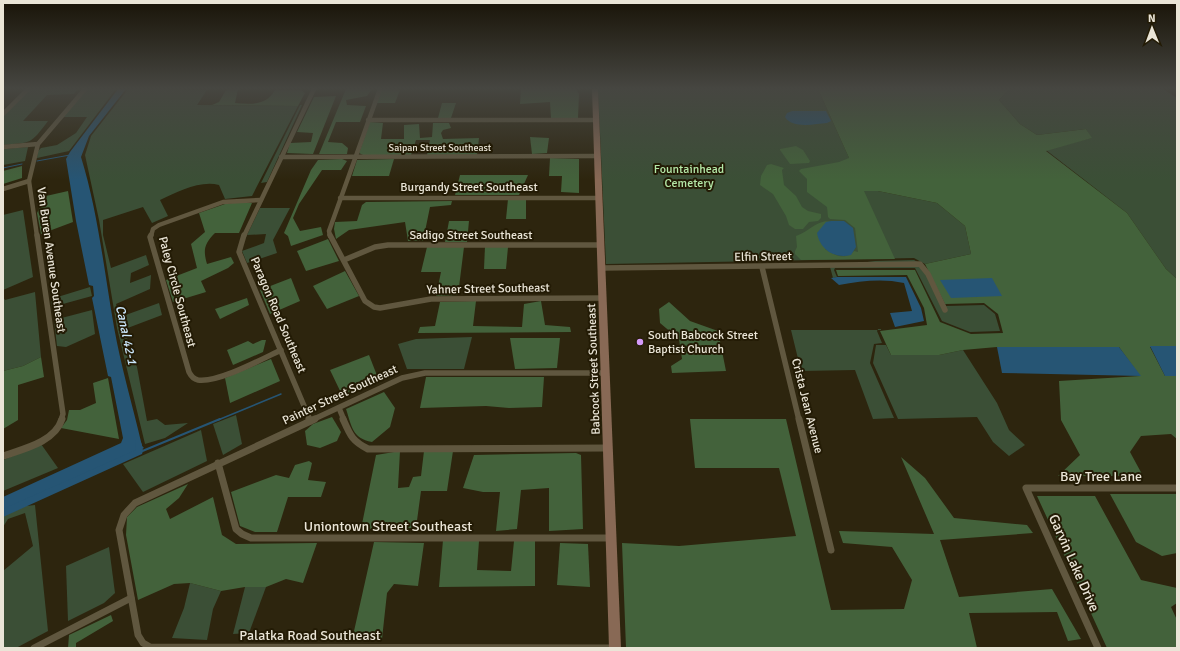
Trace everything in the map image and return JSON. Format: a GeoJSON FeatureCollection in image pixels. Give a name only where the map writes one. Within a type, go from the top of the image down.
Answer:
{"type":"FeatureCollection","features":[{"type":"Feature","properties":{"kind":"main road","name":"Babcock Street Southeast"},"geometry":{"type":"LineString","coordinates":[[597,120],[615,648]]}},
{"type":"Feature","properties":{"kind":"street","name":"Van Buren Avenue Southeast"},"geometry":{"type":"LineString","coordinates":[[3,456],[42,440],[53,433],[63,414],[29,181],[38,144],[59,119]]}},
{"type":"Feature","properties":{"kind":"street","name":"Paragon Road Southeast"},"geometry":{"type":"LineString","coordinates":[[299,119],[241,241],[239,252],[310,421]]}},
{"type":"Feature","properties":{"kind":"street"},"geometry":{"type":"LineString","coordinates":[[344,260],[330,236],[329,231],[368,120],[597,120]]}},
{"type":"Feature","properties":{"kind":"street"},"geometry":{"type":"LineString","coordinates":[[3,147],[38,144]]}},
{"type":"Feature","properties":{"kind":"street","name":"Saipan Street Southeast"},"geometry":{"type":"LineString","coordinates":[[281,157],[598,156]]}},
{"type":"Feature","properties":{"kind":"street"},"geometry":{"type":"LineString","coordinates":[[3,189],[29,181]]}},
{"type":"Feature","properties":{"kind":"street","name":"Burgandy Street Southeast"},"geometry":{"type":"LineString","coordinates":[[340,198],[599,198]]}},
{"type":"Feature","properties":{"kind":"street","name":"Paley Circle Southeast"},"geometry":{"type":"LineString","coordinates":[[261,200],[223,202],[159,225],[153,229],[150,237],[192,378],[199,380],[213,379],[281,350]]}},
{"type":"Feature","properties":{"kind":"street","name":"Sadigo Street Southeast"},"geometry":{"type":"LineString","coordinates":[[344,260],[375,247],[388,245],[601,245]]}},
{"type":"Feature","properties":{"kind":"street","name":"Yahner Street Southeast"},"geometry":{"type":"LineString","coordinates":[[344,260],[366,301],[374,307],[431,299],[603,298]]}},
{"type":"Feature","properties":{"kind":"street","name":"Elfin Street"},"geometry":{"type":"LineString","coordinates":[[602,268],[920,264],[923,266],[945,310]]}},
{"type":"Feature","properties":{"kind":"street","name":"Crista Jean Avenue"},"geometry":{"type":"LineString","coordinates":[[762,267],[831,550]]}},
{"type":"Feature","properties":{"kind":"street","name":"Painter Street Southeast"},"geometry":{"type":"LineString","coordinates":[[126,511],[135,503],[218,463],[402,378],[425,373],[605,373]]}},
{"type":"Feature","properties":{"kind":"street"},"geometry":{"type":"LineString","coordinates":[[339,408],[350,435],[356,443],[368,449],[608,448]]}},
{"type":"Feature","properties":{"kind":"street","name":"Uniontown Street Southeast"},"geometry":{"type":"LineString","coordinates":[[218,463],[236,529],[241,535],[248,538],[611,538]]}},
{"type":"Feature","properties":{"kind":"street","name":"Bay Tree Lane"},"geometry":{"type":"LineString","coordinates":[[1026,488],[1177,488]]}},
{"type":"Feature","properties":{"kind":"street","name":"Garvin Lake Drive"},"geometry":{"type":"LineString","coordinates":[[1026,488],[1098,648]]}},
{"type":"Feature","properties":{"kind":"street","name":"Palatka Road Southeast"},"geometry":{"type":"LineString","coordinates":[[126,511],[120,521],[119,530],[138,634],[143,644],[150,647],[615,648]]}},
{"type":"Feature","properties":{"kind":"street"},"geometry":{"type":"LineString","coordinates":[[34,648],[131,598]]}},
{"type":"Feature","properties":{"kind":"green space"},"geometry":{"type":"Polygon","coordinates":[[[3,119],[48,121],[30,141],[3,145],[3,119]]]}},
{"type":"Feature","properties":{"kind":"green space"},"geometry":{"type":"Polygon","coordinates":[[[85,119],[93,119],[69,151],[37,158],[38,151],[41,148],[57,145],[76,133],[85,119]]]}},
{"type":"Feature","properties":{"kind":"green space"},"geometry":{"type":"Polygon","coordinates":[[[104,119],[291,119],[252,196],[225,199],[219,185],[197,185],[160,200],[168,216],[152,223],[143,207],[103,220],[103,235],[111,268],[146,255],[149,265],[131,273],[130,283],[151,275],[150,289],[116,304],[120,317],[159,303],[162,315],[125,329],[130,350],[137,367],[147,421],[157,419],[165,425],[188,423],[165,438],[145,444],[117,328],[99,220],[85,155],[91,136],[104,119]]]}},
{"type":"Feature","properties":{"kind":"green space"},"geometry":{"type":"Polygon","coordinates":[[[293,119],[295,119],[267,182],[261,183],[293,119]]]}},
{"type":"Feature","properties":{"kind":"green space"},"geometry":{"type":"Polygon","coordinates":[[[303,119],[327,119],[313,154],[287,153],[290,143],[311,142],[313,133],[297,132],[303,119]]]}},
{"type":"Feature","properties":{"kind":"green space"},"geometry":{"type":"Polygon","coordinates":[[[333,119],[361,119],[360,122],[336,122],[328,142],[342,143],[348,148],[347,154],[319,154],[333,119]]]}},
{"type":"Feature","properties":{"kind":"green space","name":"Fountainhead Cemetery"},"geometry":{"type":"Polygon","coordinates":[[[599,119],[832,119],[864,191],[878,191],[937,203],[965,226],[971,254],[925,264],[914,258],[606,264],[599,119]]]}},
{"type":"Feature","properties":{"kind":"green space"},"geometry":{"type":"Polygon","coordinates":[[[832,119],[1016,119],[1020,124],[1037,135],[1086,129],[1092,138],[1046,151],[1127,213],[1166,269],[1177,279],[1177,346],[1150,347],[1165,376],[1177,376],[1177,439],[1171,434],[1141,436],[1130,452],[1143,476],[1058,476],[1080,455],[1061,420],[1059,381],[1140,376],[1119,347],[997,347],[963,350],[939,355],[891,355],[880,331],[927,325],[924,308],[907,275],[838,276],[836,270],[915,270],[940,322],[971,334],[1003,333],[998,314],[984,303],[945,304],[925,264],[971,254],[965,226],[937,203],[878,191],[864,191],[895,259],[801,260],[795,254],[797,247],[796,236],[821,222],[826,221],[831,221],[826,222],[825,249],[840,256],[847,256],[854,251],[858,252],[855,228],[845,220],[830,219],[828,217],[827,207],[807,192],[807,179],[799,171],[801,169],[839,162],[849,158],[832,119]]]}},
{"type":"Feature","properties":{"kind":"green space"},"geometry":{"type":"Polygon","coordinates":[[[1016,119],[1177,119],[1177,279],[1166,269],[1127,213],[1046,150],[1091,138],[1086,129],[1037,135],[1020,124],[1016,119]]]}},
{"type":"Feature","properties":{"kind":"green space"},"geometry":{"type":"Polygon","coordinates":[[[370,122],[383,123],[381,139],[404,139],[404,125],[419,124],[420,138],[432,137],[433,123],[449,123],[451,128],[443,130],[441,133],[443,139],[479,138],[477,155],[427,155],[430,140],[416,140],[411,155],[363,155],[359,153],[370,122]]]}},
{"type":"Feature","properties":{"kind":"green space"},"geometry":{"type":"Polygon","coordinates":[[[530,137],[549,138],[547,153],[532,154],[530,137]]]}},
{"type":"Feature","properties":{"kind":"green space"},"geometry":{"type":"Polygon","coordinates":[[[796,146],[803,150],[810,161],[809,163],[790,164],[780,150],[796,146]]]}},
{"type":"Feature","properties":{"kind":"green space"},"geometry":{"type":"Polygon","coordinates":[[[28,147],[25,161],[3,165],[3,149],[28,147]]]}},
{"type":"Feature","properties":{"kind":"green space"},"geometry":{"type":"Polygon","coordinates":[[[550,158],[579,159],[579,193],[561,192],[562,176],[549,176],[550,158]]]}},
{"type":"Feature","properties":{"kind":"green space"},"geometry":{"type":"Polygon","coordinates":[[[342,159],[347,161],[341,170],[322,170],[299,204],[293,218],[300,231],[321,227],[323,235],[291,246],[288,236],[284,233],[311,170],[318,160],[342,159]]]}},
{"type":"Feature","properties":{"kind":"green space"},"geometry":{"type":"Polygon","coordinates":[[[394,159],[389,176],[352,176],[357,160],[394,159]]]}},
{"type":"Feature","properties":{"kind":"green space"},"geometry":{"type":"Polygon","coordinates":[[[771,164],[784,168],[782,170],[784,185],[796,196],[802,207],[808,211],[821,214],[821,218],[818,221],[809,222],[803,229],[795,229],[789,225],[786,216],[773,194],[760,185],[761,176],[767,165],[771,164]]]}},
{"type":"Feature","properties":{"kind":"green space"},"geometry":{"type":"Polygon","coordinates":[[[22,166],[22,178],[3,184],[3,171],[22,166]]]}},
{"type":"Feature","properties":{"kind":"green space"},"geometry":{"type":"Polygon","coordinates":[[[460,175],[528,175],[519,195],[455,195],[460,175]]]}},
{"type":"Feature","properties":{"kind":"green space"},"geometry":{"type":"Polygon","coordinates":[[[68,191],[73,222],[41,234],[37,213],[46,196],[68,191]]]}},
{"type":"Feature","properties":{"kind":"green space"},"geometry":{"type":"Polygon","coordinates":[[[508,199],[526,200],[526,219],[506,219],[508,199]]]}},
{"type":"Feature","properties":{"kind":"green space"},"geometry":{"type":"Polygon","coordinates":[[[452,201],[451,205],[430,207],[423,241],[408,241],[405,222],[349,230],[336,239],[334,229],[335,222],[357,221],[362,205],[366,202],[452,201]]]}},
{"type":"Feature","properties":{"kind":"green space"},"geometry":{"type":"Polygon","coordinates":[[[240,202],[252,203],[239,233],[215,233],[205,247],[207,264],[231,257],[234,263],[228,268],[201,281],[206,292],[173,302],[166,280],[197,268],[191,244],[205,232],[199,213],[225,204],[240,202]]]}},
{"type":"Feature","properties":{"kind":"green space"},"geometry":{"type":"Polygon","coordinates":[[[260,208],[290,208],[273,240],[277,253],[247,263],[242,251],[264,243],[266,234],[247,235],[260,208]]]}},
{"type":"Feature","properties":{"kind":"green space"},"geometry":{"type":"Polygon","coordinates":[[[23,210],[33,277],[3,290],[3,215],[23,210]]]}},
{"type":"Feature","properties":{"kind":"green space"},"geometry":{"type":"Polygon","coordinates":[[[449,221],[469,221],[467,242],[445,242],[449,221]]]}},
{"type":"Feature","properties":{"kind":"green space"},"geometry":{"type":"Polygon","coordinates":[[[328,239],[339,261],[306,271],[297,251],[328,239]]]}},
{"type":"Feature","properties":{"kind":"green space"},"geometry":{"type":"Polygon","coordinates":[[[485,246],[508,247],[506,269],[484,269],[485,246]]]}},
{"type":"Feature","properties":{"kind":"green space"},"geometry":{"type":"Polygon","coordinates":[[[427,247],[464,247],[458,295],[436,296],[441,272],[421,272],[427,247]]]}},
{"type":"Feature","properties":{"kind":"green space"},"geometry":{"type":"Polygon","coordinates":[[[914,260],[923,265],[946,306],[984,305],[995,314],[1000,331],[970,332],[942,321],[915,268],[835,268],[834,270],[837,277],[833,278],[830,267],[875,261],[914,260]]]}},
{"type":"Feature","properties":{"kind":"green space"},"geometry":{"type":"Polygon","coordinates":[[[345,271],[359,296],[327,309],[313,286],[345,271]]]}},
{"type":"Feature","properties":{"kind":"green space"},"geometry":{"type":"Polygon","coordinates":[[[291,278],[300,301],[270,314],[260,290],[291,278]]]}},
{"type":"Feature","properties":{"kind":"green space"},"geometry":{"type":"Polygon","coordinates":[[[90,287],[92,296],[52,307],[51,299],[90,287]]]}},
{"type":"Feature","properties":{"kind":"green space"},"geometry":{"type":"Polygon","coordinates":[[[35,292],[41,357],[23,366],[3,371],[3,297],[5,300],[35,292]]]}},
{"type":"Feature","properties":{"kind":"green space"},"geometry":{"type":"Polygon","coordinates":[[[247,298],[249,305],[220,319],[215,309],[247,298]]]}},
{"type":"Feature","properties":{"kind":"green space"},"geometry":{"type":"Polygon","coordinates":[[[476,301],[473,326],[522,327],[524,304],[541,301],[545,325],[570,327],[571,332],[418,333],[420,327],[435,326],[440,302],[476,301]]]}},
{"type":"Feature","properties":{"kind":"green space"},"geometry":{"type":"Polygon","coordinates":[[[669,302],[690,321],[718,331],[726,371],[672,373],[671,366],[682,359],[679,339],[660,323],[659,309],[669,302]]]}},
{"type":"Feature","properties":{"kind":"green space"},"geometry":{"type":"Polygon","coordinates":[[[92,310],[95,334],[66,347],[57,346],[54,320],[92,310]]]}},
{"type":"Feature","properties":{"kind":"green space"},"geometry":{"type":"Polygon","coordinates":[[[878,329],[877,331],[882,343],[874,344],[870,363],[894,418],[873,419],[855,370],[801,371],[791,330],[878,329]]]}},
{"type":"Feature","properties":{"kind":"green space"},"geometry":{"type":"Polygon","coordinates":[[[472,337],[464,369],[407,369],[398,344],[416,339],[472,337]]]}},
{"type":"Feature","properties":{"kind":"green space"},"geometry":{"type":"Polygon","coordinates":[[[510,338],[560,338],[557,368],[515,369],[510,338]]]}},
{"type":"Feature","properties":{"kind":"green space"},"geometry":{"type":"Polygon","coordinates":[[[266,340],[263,352],[233,365],[227,350],[248,341],[253,344],[266,340]]]}},
{"type":"Feature","properties":{"kind":"green space"},"geometry":{"type":"Polygon","coordinates":[[[876,345],[886,345],[891,355],[939,355],[963,350],[997,403],[1009,430],[1025,445],[1009,456],[993,442],[977,417],[898,419],[873,363],[876,345]]]}},
{"type":"Feature","properties":{"kind":"green space"},"geometry":{"type":"Polygon","coordinates":[[[369,355],[378,378],[343,397],[330,370],[369,355]]]}},
{"type":"Feature","properties":{"kind":"green space"},"geometry":{"type":"Polygon","coordinates":[[[41,357],[44,377],[18,385],[18,420],[3,429],[3,371],[23,366],[41,357]]]}},
{"type":"Feature","properties":{"kind":"green space"},"geometry":{"type":"Polygon","coordinates":[[[271,359],[280,381],[230,403],[225,378],[271,359]]]}},
{"type":"Feature","properties":{"kind":"green space"},"geometry":{"type":"Polygon","coordinates":[[[426,377],[544,377],[542,407],[509,408],[486,406],[420,408],[426,377]]]}},
{"type":"Feature","properties":{"kind":"green space"},"geometry":{"type":"Polygon","coordinates":[[[108,378],[119,439],[61,428],[67,420],[69,410],[80,410],[96,403],[93,383],[108,378]]]}},
{"type":"Feature","properties":{"kind":"green space"},"geometry":{"type":"Polygon","coordinates":[[[384,392],[395,408],[390,427],[372,442],[360,438],[354,431],[346,409],[384,392]]]}},
{"type":"Feature","properties":{"kind":"green space"},"geometry":{"type":"Polygon","coordinates":[[[236,415],[242,444],[223,455],[213,424],[236,415]]]}},
{"type":"Feature","properties":{"kind":"green space"},"geometry":{"type":"Polygon","coordinates":[[[332,417],[341,432],[337,441],[320,448],[307,445],[305,431],[313,424],[332,417]]]}},
{"type":"Feature","properties":{"kind":"green space"},"geometry":{"type":"Polygon","coordinates":[[[690,419],[786,419],[831,610],[904,609],[912,580],[892,547],[843,543],[839,531],[934,534],[901,457],[925,478],[954,518],[1027,525],[1033,533],[940,540],[959,597],[1052,589],[1081,639],[1068,641],[1057,612],[969,613],[977,648],[626,648],[622,543],[679,546],[796,536],[779,468],[695,468],[690,419]]]}},
{"type":"Feature","properties":{"kind":"green space"},"geometry":{"type":"Polygon","coordinates":[[[201,430],[207,461],[143,492],[123,464],[201,430]]]}},
{"type":"Feature","properties":{"kind":"green space"},"geometry":{"type":"Polygon","coordinates":[[[41,444],[58,468],[3,491],[3,460],[41,444]]]}},
{"type":"Feature","properties":{"kind":"green space"},"geometry":{"type":"Polygon","coordinates":[[[400,451],[398,488],[409,487],[413,477],[421,476],[424,451],[453,451],[447,491],[421,491],[416,528],[361,529],[376,455],[400,451]]]}},
{"type":"Feature","properties":{"kind":"green space"},"geometry":{"type":"Polygon","coordinates":[[[576,453],[581,455],[583,529],[549,531],[549,488],[521,490],[517,529],[496,531],[500,492],[483,492],[463,488],[474,455],[576,453]]]}},
{"type":"Feature","properties":{"kind":"green space"},"geometry":{"type":"Polygon","coordinates":[[[309,461],[312,463],[308,480],[326,482],[321,497],[288,497],[277,532],[255,532],[240,526],[231,492],[276,475],[289,478],[295,465],[309,461]]]}},
{"type":"Feature","properties":{"kind":"green space"},"geometry":{"type":"Polygon","coordinates":[[[188,484],[179,498],[166,509],[170,519],[213,497],[222,535],[236,544],[317,543],[303,583],[286,579],[266,587],[245,587],[221,591],[190,583],[174,584],[138,600],[126,535],[127,517],[137,507],[188,484]]]}},
{"type":"Feature","properties":{"kind":"green space"},"geometry":{"type":"Polygon","coordinates":[[[1110,494],[1177,494],[1177,553],[1162,556],[1136,542],[1110,494]]]}},
{"type":"Feature","properties":{"kind":"green space"},"geometry":{"type":"Polygon","coordinates":[[[1037,496],[1095,496],[1141,580],[1177,588],[1177,603],[1171,607],[1177,620],[1177,648],[1107,648],[1037,496]]]}},
{"type":"Feature","properties":{"kind":"green space"},"geometry":{"type":"Polygon","coordinates":[[[35,505],[48,631],[16,648],[3,648],[3,571],[33,546],[25,513],[8,519],[3,527],[3,516],[26,506],[35,505]]]}},
{"type":"Feature","properties":{"kind":"green space"},"geometry":{"type":"Polygon","coordinates":[[[535,539],[535,586],[439,587],[443,540],[479,541],[477,570],[511,571],[514,541],[535,539]]]}},
{"type":"Feature","properties":{"kind":"green space"},"geometry":{"type":"Polygon","coordinates":[[[374,542],[424,543],[418,586],[394,584],[387,593],[382,639],[352,640],[374,542]]]}},
{"type":"Feature","properties":{"kind":"green space"},"geometry":{"type":"Polygon","coordinates":[[[560,543],[588,544],[590,587],[557,585],[560,543]]]}},
{"type":"Feature","properties":{"kind":"green space"},"geometry":{"type":"Polygon","coordinates":[[[109,547],[115,593],[104,603],[68,621],[66,566],[109,547]]]}},
{"type":"Feature","properties":{"kind":"green space"},"geometry":{"type":"Polygon","coordinates":[[[190,583],[221,591],[213,609],[207,640],[172,638],[184,608],[190,583]]]}},
{"type":"Feature","properties":{"kind":"green space"},"geometry":{"type":"Polygon","coordinates":[[[245,587],[266,587],[249,633],[233,634],[245,587]]]}},
{"type":"Feature","properties":{"kind":"green space"},"geometry":{"type":"Polygon","coordinates":[[[111,615],[113,621],[76,643],[76,648],[68,648],[69,635],[111,615]]]}},
{"type":"Feature","properties":{"kind":"water"},"geometry":{"type":"Polygon","coordinates":[[[95,119],[102,119],[89,136],[81,157],[92,199],[120,357],[142,446],[144,448],[3,511],[3,497],[121,443],[123,438],[111,377],[108,376],[92,298],[94,296],[93,286],[89,285],[76,221],[66,159],[95,119]]]}},
{"type":"Feature","properties":{"kind":"water"},"geometry":{"type":"Polygon","coordinates":[[[787,119],[830,119],[831,121],[827,123],[804,125],[787,119]]]}},
{"type":"Feature","properties":{"kind":"water"},"geometry":{"type":"Polygon","coordinates":[[[844,221],[853,228],[856,247],[851,255],[839,256],[829,252],[821,244],[817,233],[826,222],[844,221]]]}},
{"type":"Feature","properties":{"kind":"water"},"geometry":{"type":"Polygon","coordinates":[[[906,277],[921,308],[924,321],[895,327],[890,313],[912,311],[904,283],[896,281],[872,281],[839,285],[831,278],[906,277]]]}},
{"type":"Feature","properties":{"kind":"water"},"geometry":{"type":"Polygon","coordinates":[[[992,278],[1002,296],[951,298],[940,280],[992,278]]]}},
{"type":"Feature","properties":{"kind":"water"},"geometry":{"type":"Polygon","coordinates":[[[1150,346],[1177,346],[1177,376],[1165,376],[1150,346]]]}},
{"type":"Feature","properties":{"kind":"water"},"geometry":{"type":"Polygon","coordinates":[[[997,347],[1119,347],[1141,376],[1002,373],[997,347]]]}},
{"type":"Feature","properties":{"kind":"waterway"},"geometry":{"type":"LineString","coordinates":[[37,161],[70,155]]}},
{"type":"Feature","properties":{"kind":"waterway"},"geometry":{"type":"LineString","coordinates":[[3,168],[22,164]]}},
{"type":"Feature","properties":{"kind":"waterway"},"geometry":{"type":"LineString","coordinates":[[218,420],[281,394]]}},
{"type":"Feature","properties":{"kind":"waterway"},"geometry":{"type":"LineString","coordinates":[[140,452],[220,419]]}},
{"type":"Feature","properties":{"kind":"waterway","name":"Canal 42-1"},"geometry":{"type":"LineString","coordinates":[[3,513],[140,452],[138,442]]}},
{"type":"Feature","properties":{"kind":"place","name":"South Babcock Street Baptist Church"},"geometry":{"type":"Point","coordinates":[640,342]}}]}
